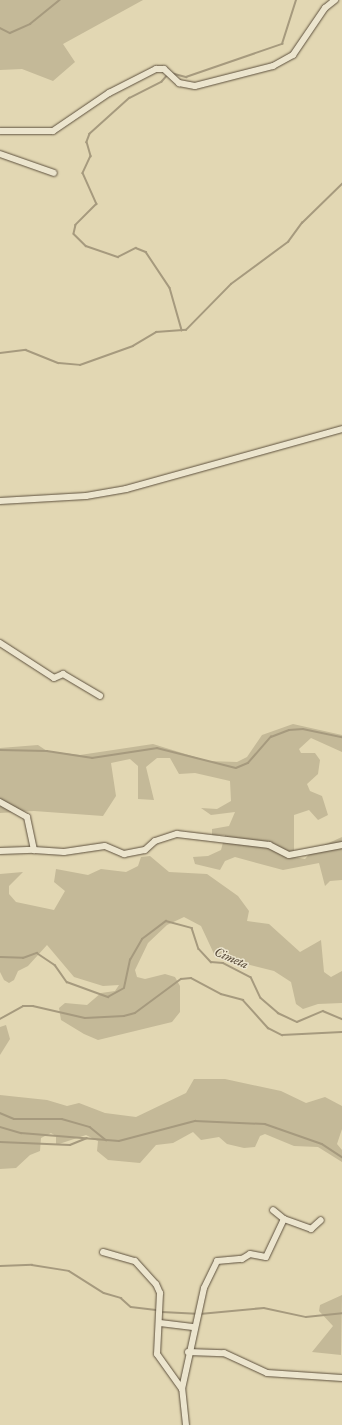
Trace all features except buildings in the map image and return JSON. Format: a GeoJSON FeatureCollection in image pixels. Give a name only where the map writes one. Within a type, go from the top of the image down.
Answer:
{"type":"FeatureCollection","features":[{"type":"Feature","properties":{"kind":"street"},"geometry":{"type":"LineString","coordinates":[[0,131],[53,131],[109,93],[156,69],[164,69],[179,83],[196,86],[273,66],[293,55],[325,8],[335,0]]}},
{"type":"Feature","properties":{"kind":"street"},"geometry":{"type":"LineString","coordinates":[[0,154],[54,172]]}},
{"type":"Feature","properties":{"kind":"street"},"geometry":{"type":"LineString","coordinates":[[0,501],[120,491],[342,429]]}},
{"type":"Feature","properties":{"kind":"street"},"geometry":{"type":"LineString","coordinates":[[0,644],[54,678],[63,674],[100,696]]}},
{"type":"Feature","properties":{"kind":"street"},"geometry":{"type":"LineString","coordinates":[[0,802],[27,817],[34,850]]}},
{"type":"Feature","properties":{"kind":"street"},"geometry":{"type":"LineString","coordinates":[[0,851],[34,850],[64,852],[105,846],[124,854],[145,850],[155,841],[177,834],[269,845],[289,855],[342,845]]}},
{"type":"Feature","properties":{"kind":"street"},"geometry":{"type":"LineString","coordinates":[[274,1210],[284,1219],[311,1229],[321,1220]]}},
{"type":"Feature","properties":{"kind":"street"},"geometry":{"type":"LineString","coordinates":[[186,1425],[182,1389],[188,1352],[193,1327],[216,1262],[250,1254],[264,1259],[284,1219]]}},
{"type":"Feature","properties":{"kind":"street"},"geometry":{"type":"LineString","coordinates":[[103,1252],[135,1261],[156,1284],[160,1293],[158,1354],[182,1389]]}},
{"type":"Feature","properties":{"kind":"street"},"geometry":{"type":"LineString","coordinates":[[160,1323],[193,1327]]}},
{"type":"Feature","properties":{"kind":"street"},"geometry":{"type":"LineString","coordinates":[[188,1352],[224,1352],[267,1373],[342,1378]]}},
{"type":"Feature","properties":{"kind":"shaded area"},"geometry":{"type":"Polygon","coordinates":[[[0,0],[143,0],[63,44],[75,62],[53,81],[22,69],[0,70],[0,0]]]}},
{"type":"Feature","properties":{"kind":"shaded area"},"geometry":{"type":"Polygon","coordinates":[[[293,724],[342,735],[342,752],[311,738],[299,749],[301,753],[315,753],[320,760],[318,774],[307,784],[310,791],[322,796],[328,815],[318,820],[309,810],[294,815],[294,857],[305,859],[313,850],[342,837],[342,880],[330,881],[325,886],[319,863],[283,870],[235,857],[225,861],[220,870],[195,864],[193,857],[208,856],[221,850],[225,835],[212,835],[212,829],[229,826],[235,812],[211,815],[201,808],[217,809],[231,801],[230,781],[195,773],[179,774],[170,758],[157,758],[146,767],[154,800],[138,799],[138,766],[130,759],[111,763],[116,796],[103,816],[34,811],[0,813],[0,748],[38,745],[47,751],[80,755],[153,744],[208,761],[237,762],[247,757],[262,735],[293,724]]]}},
{"type":"Feature","properties":{"kind":"shaded area"},"geometry":{"type":"Polygon","coordinates":[[[150,856],[169,872],[207,874],[238,896],[249,911],[247,921],[269,924],[300,952],[321,940],[324,972],[331,977],[342,971],[342,1003],[318,1004],[303,1009],[296,1004],[291,982],[274,971],[215,956],[201,926],[184,917],[167,925],[148,943],[135,970],[137,977],[145,979],[165,974],[175,977],[180,986],[180,1012],[172,1022],[98,1040],[84,1034],[61,1020],[59,1008],[65,1003],[87,1005],[101,993],[115,991],[119,985],[103,986],[74,977],[47,945],[28,966],[18,971],[14,980],[9,983],[4,980],[0,972],[0,874],[23,872],[9,886],[9,894],[16,902],[54,910],[65,891],[54,882],[56,869],[88,875],[101,869],[126,872],[138,866],[141,857],[150,856]]]}},
{"type":"Feature","properties":{"kind":"shaded area"},"geometry":{"type":"Polygon","coordinates":[[[6,1025],[10,1039],[0,1055],[0,1027],[6,1025]]]}},
{"type":"Feature","properties":{"kind":"shaded area"},"geometry":{"type":"Polygon","coordinates":[[[194,1079],[225,1079],[281,1091],[306,1103],[325,1097],[342,1106],[342,1129],[337,1144],[342,1150],[342,1162],[318,1147],[294,1146],[265,1134],[260,1136],[255,1147],[244,1148],[227,1144],[219,1137],[201,1140],[193,1132],[173,1143],[156,1145],[140,1163],[108,1160],[97,1151],[98,1141],[86,1135],[56,1145],[56,1136],[51,1133],[41,1138],[40,1151],[30,1155],[16,1168],[0,1169],[0,1095],[47,1100],[67,1106],[79,1103],[105,1113],[136,1117],[186,1093],[194,1079]]]}},
{"type":"Feature","properties":{"kind":"shaded area"},"geometry":{"type":"Polygon","coordinates":[[[342,1295],[341,1355],[312,1352],[333,1326],[319,1311],[320,1305],[342,1295]]]}},
{"type":"Feature","properties":{"kind":"waterway"},"geometry":{"type":"LineString","coordinates":[[0,28],[10,33],[30,24],[60,0]]}},
{"type":"Feature","properties":{"kind":"waterway"},"geometry":{"type":"LineString","coordinates":[[171,73],[186,77],[282,44],[296,0]]}},
{"type":"Feature","properties":{"kind":"waterway"},"geometry":{"type":"LineString","coordinates":[[168,75],[162,82],[130,98],[90,134],[87,142],[91,156],[83,173],[97,204],[76,225],[74,234],[86,246],[118,257],[136,248],[146,252],[170,288],[182,330]]}},
{"type":"Feature","properties":{"kind":"waterway"},"geometry":{"type":"LineString","coordinates":[[0,353],[26,350],[59,363],[80,365],[133,346],[156,332],[186,330],[231,284],[288,242],[302,223],[342,184]]}},
{"type":"Feature","properties":{"kind":"waterway"},"geometry":{"type":"LineString","coordinates":[[0,750],[47,751],[92,758],[157,748],[236,768],[248,763],[271,737],[289,730],[303,729],[342,737]]}},
{"type":"Feature","properties":{"kind":"waterway","name":"Cimeta"},"geometry":{"type":"LineString","coordinates":[[0,957],[23,958],[37,953],[55,965],[67,982],[108,997],[124,988],[130,960],[142,939],[166,921],[192,928],[199,949],[211,962],[223,963],[251,977],[261,998],[278,1013],[297,1022],[323,1011],[342,1019]]}},
{"type":"Feature","properties":{"kind":"waterway"},"geometry":{"type":"LineString","coordinates":[[0,1019],[23,1006],[33,1006],[85,1018],[124,1016],[135,1013],[181,979],[191,978],[221,994],[243,1000],[268,1028],[282,1035],[342,1032]]}},
{"type":"Feature","properties":{"kind":"waterway"},"geometry":{"type":"LineString","coordinates":[[0,1113],[14,1119],[62,1119],[90,1127],[106,1140]]}},
{"type":"Feature","properties":{"kind":"waterway"},"geometry":{"type":"LineString","coordinates":[[0,1127],[21,1133],[119,1141],[195,1121],[265,1124],[322,1144],[342,1157]]}},
{"type":"Feature","properties":{"kind":"waterway"},"geometry":{"type":"LineString","coordinates":[[0,1142],[70,1145],[87,1138]]}},
{"type":"Feature","properties":{"kind":"waterway"},"geometry":{"type":"LineString","coordinates":[[0,1266],[32,1265],[69,1271],[104,1293],[121,1298],[131,1307],[156,1310]]}},
{"type":"Feature","properties":{"kind":"waterway"},"geometry":{"type":"LineString","coordinates":[[200,1314],[264,1308],[306,1317],[342,1313]]}},
{"type":"Feature","properties":{"kind":"waterway"},"geometry":{"type":"LineString","coordinates":[[162,1312],[196,1314]]}}]}
